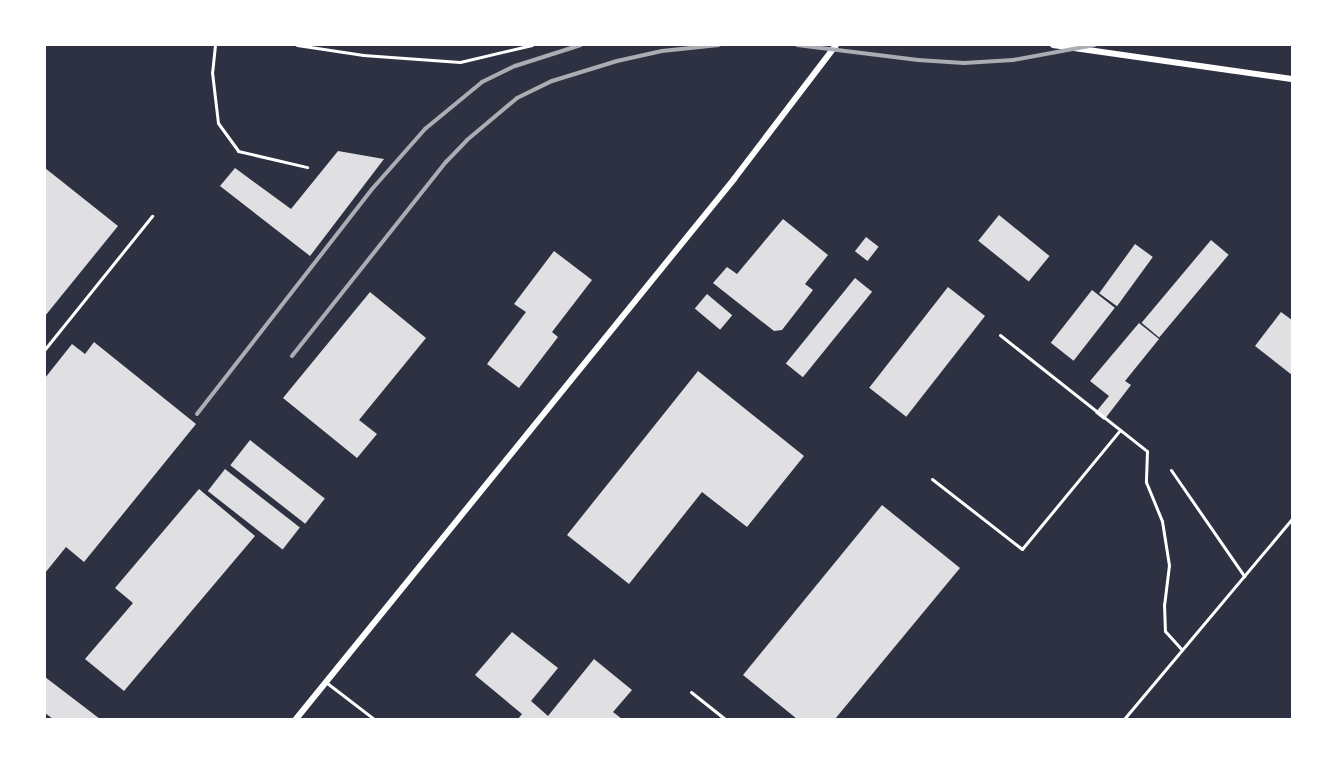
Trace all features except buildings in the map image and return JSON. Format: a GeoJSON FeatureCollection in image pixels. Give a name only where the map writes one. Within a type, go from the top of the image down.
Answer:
{"type":"FeatureCollection","features":[{"type":"Feature","properties":{"kind":"street"},"geometry":{"type":"LineString","coordinates":[[296,719],[734,179],[836,45]]}},
{"type":"Feature","properties":{"kind":"street"},"geometry":{"type":"LineString","coordinates":[[1053,45],[1292,78]]}},
{"type":"Feature","properties":{"kind":"lane"},"geometry":{"type":"LineString","coordinates":[[215,45],[212,72],[218,123],[238,151],[307,167]]}},
{"type":"Feature","properties":{"kind":"lane"},"geometry":{"type":"LineString","coordinates":[[297,45],[363,55],[460,62],[532,45]]}},
{"type":"Feature","properties":{"kind":"lane"},"geometry":{"type":"LineString","coordinates":[[45,349],[153,216]]}},
{"type":"Feature","properties":{"kind":"lane"},"geometry":{"type":"LineString","coordinates":[[1000,335],[1147,452],[1146,482],[1162,521],[1169,565],[1164,604],[1165,631],[1182,650]]}},
{"type":"Feature","properties":{"kind":"lane"},"geometry":{"type":"LineString","coordinates":[[932,479],[1022,549],[1120,430]]}},
{"type":"Feature","properties":{"kind":"lane"},"geometry":{"type":"LineString","coordinates":[[1171,470],[1244,576]]}},
{"type":"Feature","properties":{"kind":"lane"},"geometry":{"type":"LineString","coordinates":[[1124,719],[1292,519]]}},
{"type":"Feature","properties":{"kind":"lane"},"geometry":{"type":"LineString","coordinates":[[326,682],[374,719]]}},
{"type":"Feature","properties":{"kind":"lane"},"geometry":{"type":"LineString","coordinates":[[691,692],[725,719]]}},
{"type":"Feature","properties":{"kind":"railway"},"geometry":{"type":"LineString","coordinates":[[197,414],[373,188],[425,129],[482,82],[515,66],[581,45]]}},
{"type":"Feature","properties":{"kind":"railway"},"geometry":{"type":"LineString","coordinates":[[292,356],[446,162],[467,140],[517,98],[552,81],[617,61],[662,51],[719,45]]}},
{"type":"Feature","properties":{"kind":"railway"},"geometry":{"type":"LineString","coordinates":[[797,45],[918,60],[964,63],[1013,60],[1095,45]]}}]}
